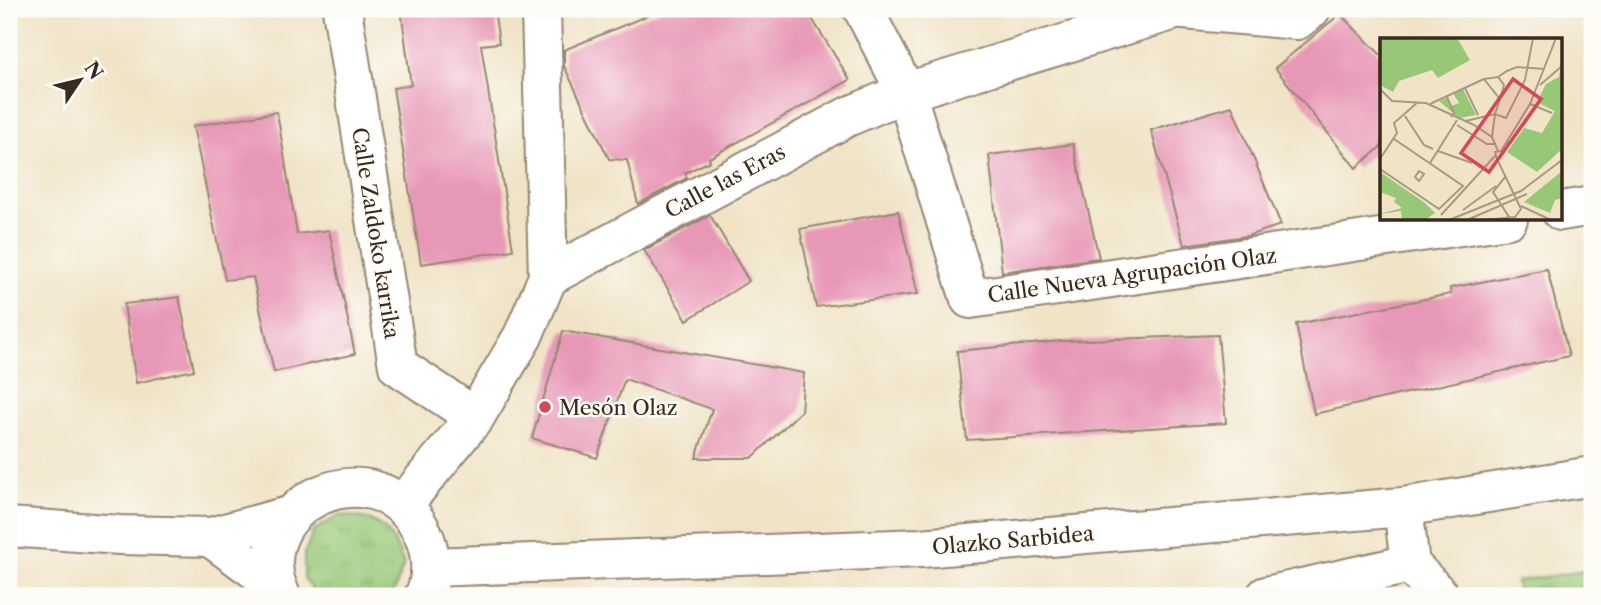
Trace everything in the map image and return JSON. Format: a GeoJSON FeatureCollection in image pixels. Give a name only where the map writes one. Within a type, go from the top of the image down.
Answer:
{"type":"FeatureCollection","features":[{"type":"Feature","properties":{"kind":"street","name":"Calle Zaldoko karrika"},"geometry":{"type":"LineString","coordinates":[[342,9],[398,366],[475,417]]}},
{"type":"Feature","properties":{"kind":"street"},"geometry":{"type":"LineString","coordinates":[[403,505],[475,417],[523,336],[548,277],[541,9]]}},
{"type":"Feature","properties":{"kind":"street"},"geometry":{"type":"LineString","coordinates":[[863,9],[906,92]]}},
{"type":"Feature","properties":{"kind":"street"},"geometry":{"type":"LineString","coordinates":[[1172,10],[1297,20],[1311,9]]}},
{"type":"Feature","properties":{"kind":"street","name":"Calle las Eras"},"geometry":{"type":"LineString","coordinates":[[548,277],[848,117],[906,92],[1172,10]]}},
{"type":"Feature","properties":{"kind":"street","name":"Calle Nueva Agrupación Olaz"},"geometry":{"type":"LineString","coordinates":[[906,92],[970,299],[1501,220]]}},
{"type":"Feature","properties":{"kind":"street"},"geometry":{"type":"LineString","coordinates":[[1562,211],[1592,206]]}},
{"type":"Feature","properties":{"kind":"street","name":"Olazko Sarbidea"},"geometry":{"type":"LineString","coordinates":[[428,581],[921,548],[1404,507],[1592,476]]}},
{"type":"Feature","properties":{"kind":"street"},"geometry":{"type":"LineString","coordinates":[[277,593],[274,561],[279,536],[292,515],[310,498],[333,489],[358,487],[382,492],[403,505],[418,522],[427,542],[428,581]]}},
{"type":"Feature","properties":{"kind":"street"},"geometry":{"type":"LineString","coordinates":[[1404,507],[1410,564],[1440,596]]}},
{"type":"Feature","properties":{"kind":"street"},"geometry":{"type":"LineString","coordinates":[[9,527],[120,535],[210,537],[292,515]]}},
{"type":"Feature","properties":{"kind":"street"},"geometry":{"type":"LineString","coordinates":[[210,537],[277,593]]}},
{"type":"Feature","properties":{"kind":"street"},"geometry":{"type":"LineString","coordinates":[[1266,596],[1410,564]]}},
{"type":"Feature","properties":{"kind":"green space"},"geometry":{"type":"Polygon","coordinates":[[[340,515],[375,522],[394,541],[404,564],[394,592],[389,596],[317,596],[304,578],[304,554],[314,530],[340,515]]]}},
{"type":"Feature","properties":{"kind":"green space"},"geometry":{"type":"Polygon","coordinates":[[[1592,570],[1592,596],[1518,596],[1516,581],[1592,570]]]}},
{"type":"Feature","properties":{"kind":"building"},"geometry":{"type":"Polygon","coordinates":[[[401,9],[494,9],[499,43],[481,45],[513,250],[421,264],[393,88],[411,85],[401,9]]]}},
{"type":"Feature","properties":{"kind":"building"},"geometry":{"type":"Polygon","coordinates":[[[663,9],[806,9],[850,80],[709,158],[710,161],[685,173],[687,178],[638,204],[627,160],[609,159],[564,66],[564,50],[663,9]]]}},
{"type":"Feature","properties":{"kind":"building"},"geometry":{"type":"Polygon","coordinates":[[[1340,14],[1380,54],[1380,148],[1356,168],[1275,68],[1340,14]]]}},
{"type":"Feature","properties":{"kind":"building"},"geometry":{"type":"Polygon","coordinates":[[[1232,106],[1281,225],[1247,236],[1184,245],[1151,130],[1232,106]]]}},
{"type":"Feature","properties":{"kind":"building"},"geometry":{"type":"Polygon","coordinates":[[[277,112],[297,234],[329,230],[355,354],[274,372],[253,277],[225,280],[193,126],[277,112]]]}},
{"type":"Feature","properties":{"kind":"building"},"geometry":{"type":"Polygon","coordinates":[[[1073,144],[1099,258],[1002,272],[989,155],[1073,144]]]}},
{"type":"Feature","properties":{"kind":"building"},"geometry":{"type":"Polygon","coordinates":[[[898,211],[918,294],[816,307],[800,229],[898,211]]]}},
{"type":"Feature","properties":{"kind":"building"},"geometry":{"type":"Polygon","coordinates":[[[710,215],[749,281],[687,320],[644,250],[710,215]]]}},
{"type":"Feature","properties":{"kind":"building"},"geometry":{"type":"Polygon","coordinates":[[[1547,269],[1569,356],[1314,414],[1296,324],[1451,294],[1450,288],[1547,269]]]}},
{"type":"Feature","properties":{"kind":"building"},"geometry":{"type":"Polygon","coordinates":[[[179,297],[194,370],[136,383],[124,304],[179,297]]]}},
{"type":"Feature","properties":{"kind":"building"},"geometry":{"type":"Polygon","coordinates":[[[563,331],[804,373],[801,411],[752,458],[696,458],[712,409],[625,379],[597,458],[532,438],[563,331]]]}},
{"type":"Feature","properties":{"kind":"building"},"geometry":{"type":"Polygon","coordinates":[[[1218,335],[1226,423],[967,440],[957,351],[1062,341],[1218,335]]]}},
{"type":"Feature","properties":{"kind":"place","name":"Mesón Olaz"},"geometry":{"type":"Point","coordinates":[545,407]}}]}
